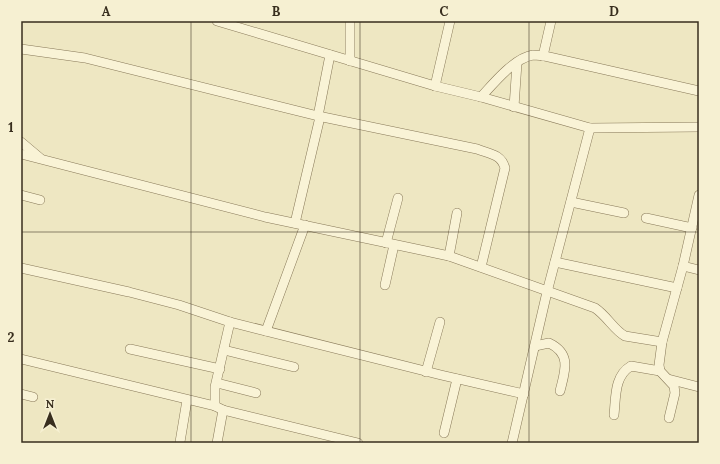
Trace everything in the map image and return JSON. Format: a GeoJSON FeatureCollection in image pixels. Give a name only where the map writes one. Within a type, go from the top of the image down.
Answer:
{"type":"FeatureCollection","features":[{"type":"Feature","properties":{"kind":"street"},"geometry":{"type":"LineString","coordinates":[[217,21],[435,86],[481,97],[590,128],[699,127]]}},
{"type":"Feature","properties":{"kind":"street"},"geometry":{"type":"LineString","coordinates":[[350,21],[350,61]]}},
{"type":"Feature","properties":{"kind":"street"},"geometry":{"type":"LineString","coordinates":[[435,86],[450,21]]}},
{"type":"Feature","properties":{"kind":"street"},"geometry":{"type":"LineString","coordinates":[[543,56],[551,21]]}},
{"type":"Feature","properties":{"kind":"street"},"geometry":{"type":"LineString","coordinates":[[21,49],[85,58],[319,116],[477,149],[498,156],[503,160],[505,168],[481,267]]}},
{"type":"Feature","properties":{"kind":"street"},"geometry":{"type":"LineString","coordinates":[[295,223],[319,116],[330,55]]}},
{"type":"Feature","properties":{"kind":"street"},"geometry":{"type":"LineString","coordinates":[[481,97],[502,75],[517,63],[533,55],[699,91]]}},
{"type":"Feature","properties":{"kind":"street"},"geometry":{"type":"LineString","coordinates":[[514,107],[517,63]]}},
{"type":"Feature","properties":{"kind":"street"},"geometry":{"type":"LineString","coordinates":[[512,443],[547,292],[590,128]]}},
{"type":"Feature","properties":{"kind":"street"},"geometry":{"type":"LineString","coordinates":[[21,142],[42,159]]}},
{"type":"Feature","properties":{"kind":"street"},"geometry":{"type":"LineString","coordinates":[[21,154],[295,223],[449,256],[595,308],[604,314],[620,333],[625,336],[662,342]]}},
{"type":"Feature","properties":{"kind":"street"},"geometry":{"type":"LineString","coordinates":[[21,195],[40,200]]}},
{"type":"Feature","properties":{"kind":"street"},"geometry":{"type":"LineString","coordinates":[[669,418],[675,393],[674,386],[660,371],[659,364],[662,342],[693,234],[699,195]]}},
{"type":"Feature","properties":{"kind":"street"},"geometry":{"type":"LineString","coordinates":[[385,285],[398,198]]}},
{"type":"Feature","properties":{"kind":"street"},"geometry":{"type":"LineString","coordinates":[[571,202],[624,213]]}},
{"type":"Feature","properties":{"kind":"street"},"geometry":{"type":"LineString","coordinates":[[449,256],[457,213]]}},
{"type":"Feature","properties":{"kind":"street"},"geometry":{"type":"LineString","coordinates":[[646,218],[693,234]]}},
{"type":"Feature","properties":{"kind":"street"},"geometry":{"type":"LineString","coordinates":[[266,331],[305,225]]}},
{"type":"Feature","properties":{"kind":"street"},"geometry":{"type":"LineString","coordinates":[[555,262],[677,288]]}},
{"type":"Feature","properties":{"kind":"street"},"geometry":{"type":"LineString","coordinates":[[683,266],[699,270]]}},
{"type":"Feature","properties":{"kind":"street"},"geometry":{"type":"LineString","coordinates":[[21,268],[179,305],[230,322],[426,372],[524,394]]}},
{"type":"Feature","properties":{"kind":"street"},"geometry":{"type":"LineString","coordinates":[[217,443],[219,408],[216,383],[230,322]]}},
{"type":"Feature","properties":{"kind":"street"},"geometry":{"type":"LineString","coordinates":[[426,372],[440,322]]}},
{"type":"Feature","properties":{"kind":"street"},"geometry":{"type":"LineString","coordinates":[[535,346],[549,343],[557,347],[564,357],[565,368],[560,391]]}},
{"type":"Feature","properties":{"kind":"street"},"geometry":{"type":"LineString","coordinates":[[130,349],[220,369]]}},
{"type":"Feature","properties":{"kind":"street"},"geometry":{"type":"LineString","coordinates":[[224,350],[294,367]]}},
{"type":"Feature","properties":{"kind":"street"},"geometry":{"type":"LineString","coordinates":[[21,359],[358,443]]}},
{"type":"Feature","properties":{"kind":"street"},"geometry":{"type":"LineString","coordinates":[[614,415],[617,385],[624,370],[631,366],[660,371]]}},
{"type":"Feature","properties":{"kind":"street"},"geometry":{"type":"LineString","coordinates":[[444,433],[457,379]]}},
{"type":"Feature","properties":{"kind":"street"},"geometry":{"type":"LineString","coordinates":[[667,379],[699,387]]}},
{"type":"Feature","properties":{"kind":"street"},"geometry":{"type":"LineString","coordinates":[[216,383],[256,392]]}},
{"type":"Feature","properties":{"kind":"street"},"geometry":{"type":"LineString","coordinates":[[21,394],[33,397]]}},
{"type":"Feature","properties":{"kind":"street"},"geometry":{"type":"LineString","coordinates":[[180,442],[187,400]]}}]}
